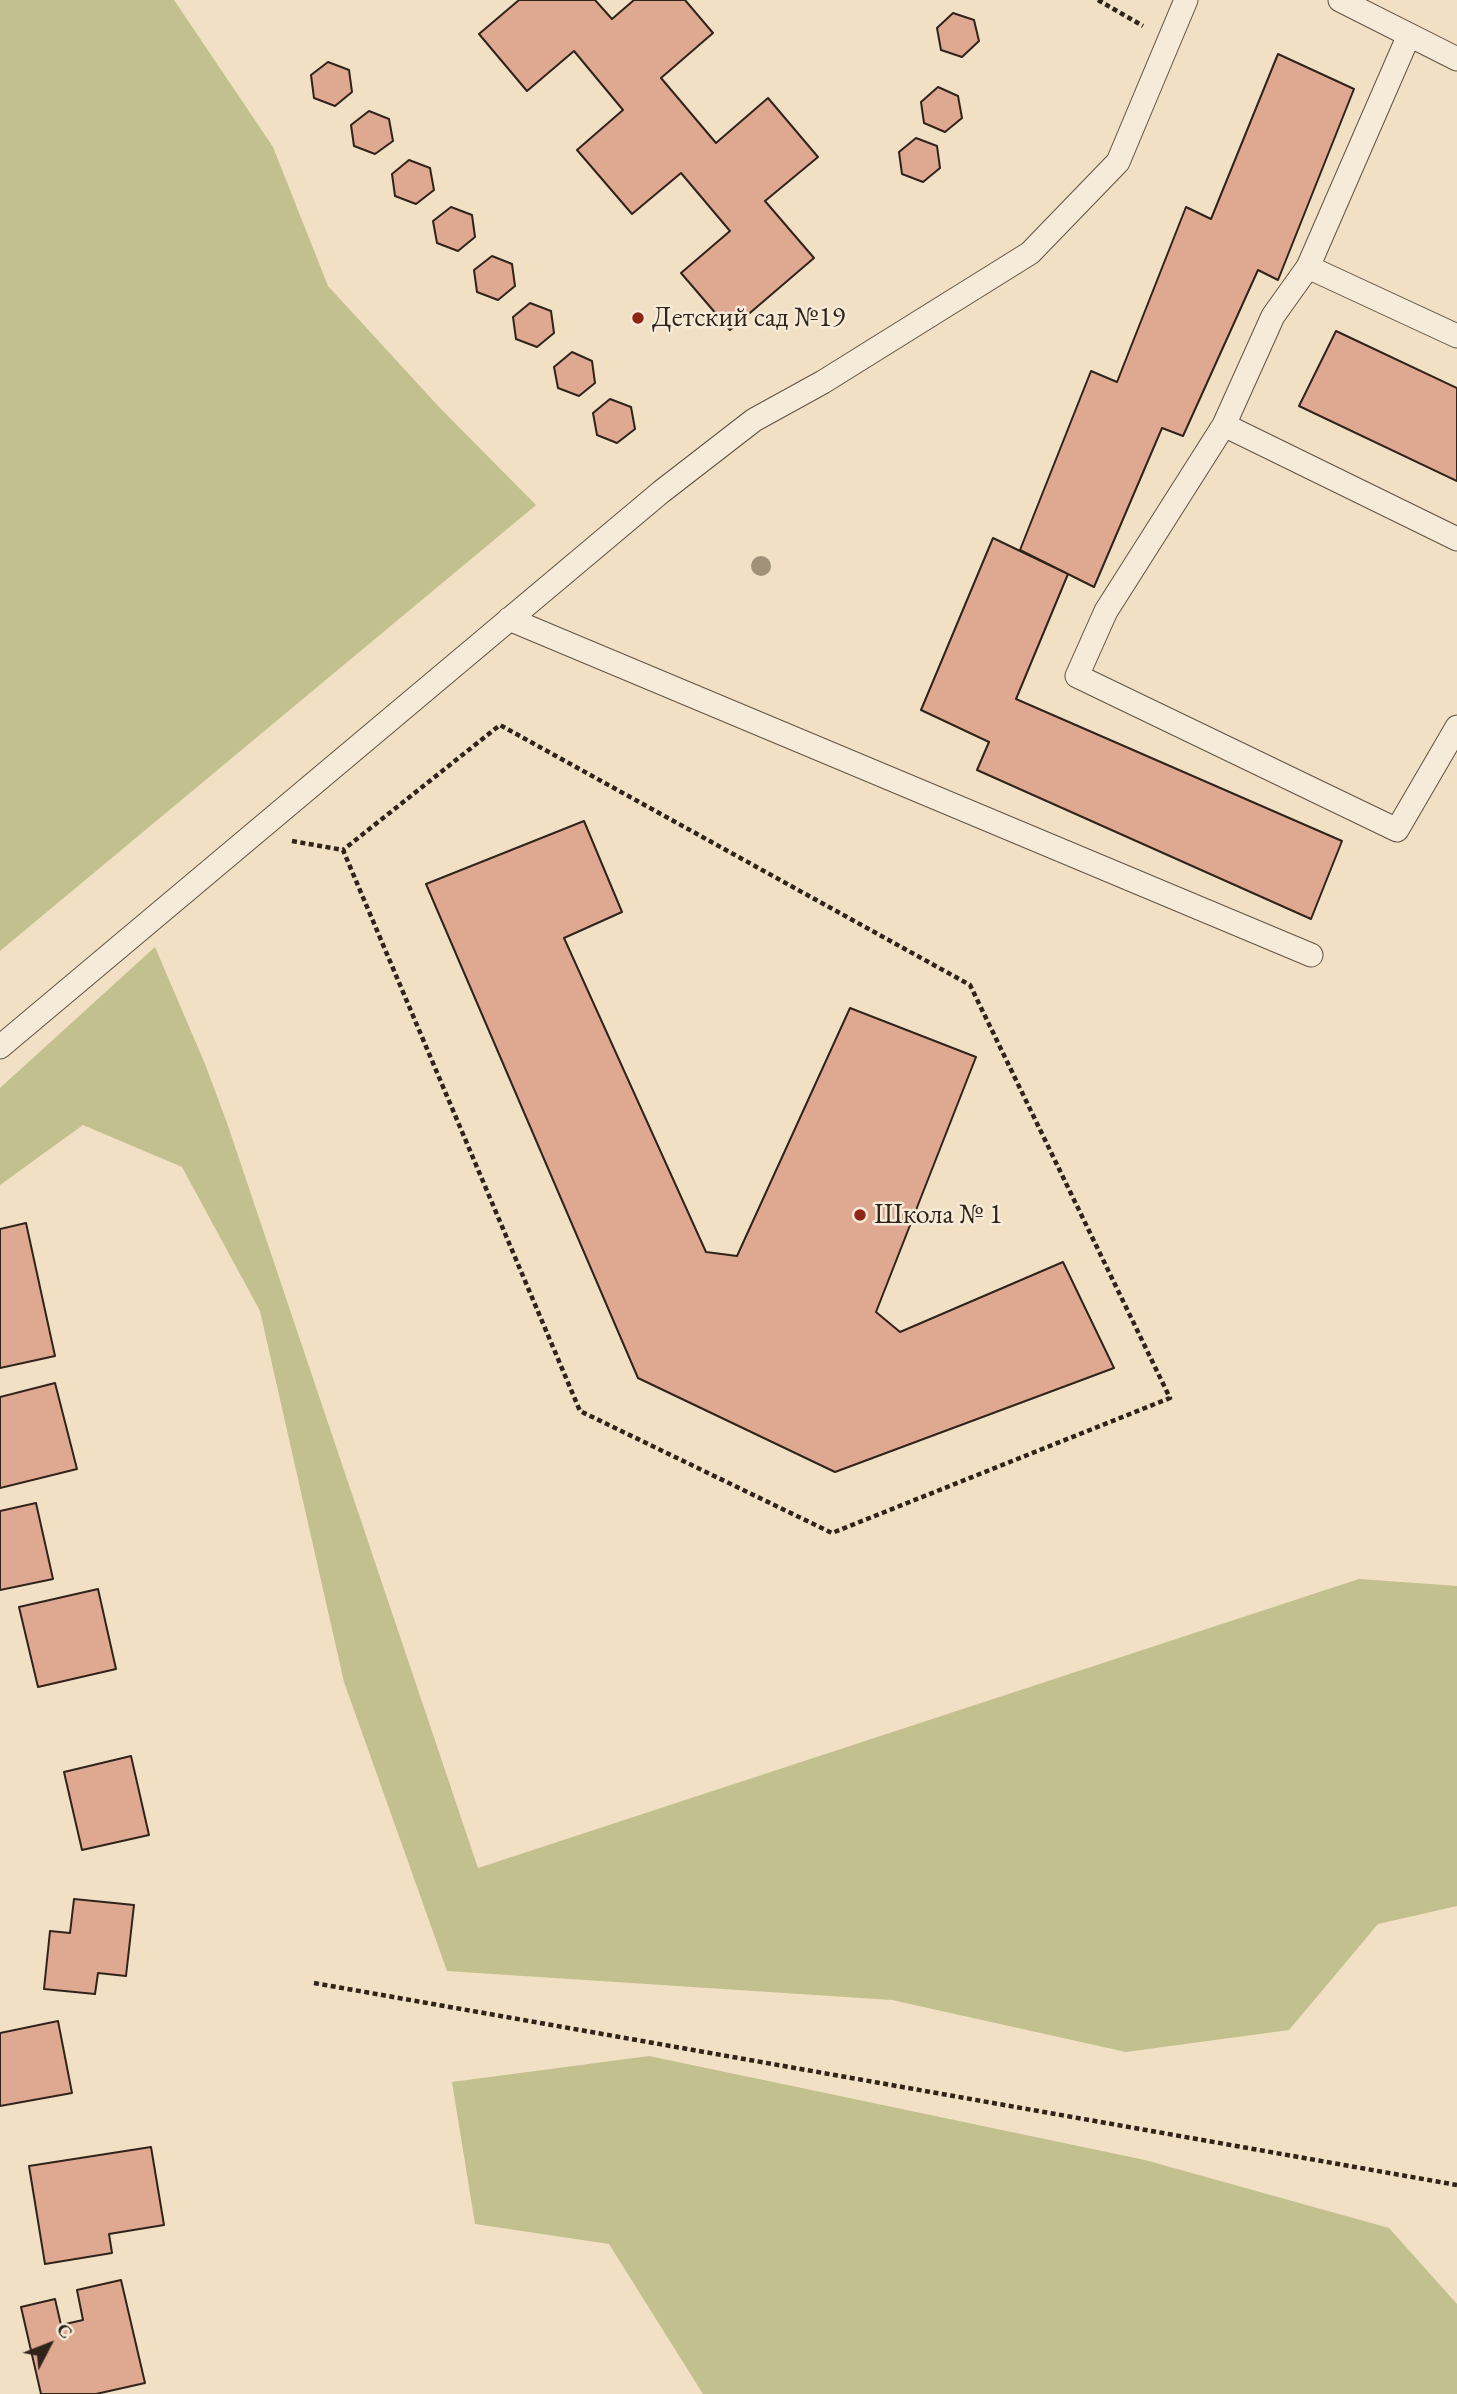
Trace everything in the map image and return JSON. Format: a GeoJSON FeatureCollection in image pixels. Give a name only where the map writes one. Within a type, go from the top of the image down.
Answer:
{"type":"FeatureCollection","features":[{"type":"Feature","properties":{"kind":"lane"},"geometry":{"type":"LineString","coordinates":[[0,1048],[660,492],[754,421],[1030,253],[1118,162],[1186,0]]}},
{"type":"Feature","properties":{"kind":"lane"},"geometry":{"type":"LineString","coordinates":[[1340,0],[1457,59]]}},
{"type":"Feature","properties":{"kind":"lane"},"geometry":{"type":"LineString","coordinates":[[1409,35],[1308,267],[1273,316],[1224,425],[1106,611],[1077,676],[1397,830],[1457,727]]}},
{"type":"Feature","properties":{"kind":"lane"},"geometry":{"type":"LineString","coordinates":[[1308,267],[1457,336]]}},
{"type":"Feature","properties":{"kind":"lane"},"geometry":{"type":"LineString","coordinates":[[1224,425],[1457,539]]}},
{"type":"Feature","properties":{"kind":"lane"},"geometry":{"type":"LineString","coordinates":[[509,619],[1311,955]]}},
{"type":"Feature","properties":{"kind":"path"},"geometry":{"type":"LineString","coordinates":[[1098,0],[1169,42]]}},
{"type":"Feature","properties":{"kind":"path"},"geometry":{"type":"LineString","coordinates":[[254,835],[344,850],[500,725],[970,985],[1170,1398],[832,1533],[580,1411],[344,850]]}},
{"type":"Feature","properties":{"kind":"path"},"geometry":{"type":"LineString","coordinates":[[314,1983],[1457,2185]]}},
{"type":"Feature","properties":{"kind":"shaded area"},"geometry":{"type":"Polygon","coordinates":[[[0,0],[174,0],[273,147],[328,286],[440,408],[536,505],[0,951],[0,0]]]}},
{"type":"Feature","properties":{"kind":"shaded area"},"geometry":{"type":"Polygon","coordinates":[[[155,947],[227,1123],[478,1868],[1359,1579],[1457,1586],[1457,1906],[1378,1924],[1289,2030],[1126,2052],[892,2000],[447,1971],[344,1682],[260,1311],[182,1167],[83,1125],[0,1185],[0,1088],[155,947]]]}},
{"type":"Feature","properties":{"kind":"shaded area"},"geometry":{"type":"Polygon","coordinates":[[[649,2056],[1145,2160],[1389,2228],[1457,2304],[1457,2394],[703,2394],[609,2244],[475,2224],[452,2082],[649,2056]]]}},
{"type":"Feature","properties":{"kind":"building"},"geometry":{"type":"Polygon","coordinates":[[[519,0],[595,0],[612,19],[634,0],[685,0],[713,33],[661,78],[716,143],[768,98],[818,157],[765,201],[814,258],[730,330],[681,273],[730,231],[681,173],[632,214],[577,150],[623,110],[574,51],[527,91],[479,34],[519,0]]]}},
{"type":"Feature","properties":{"kind":"building"},"geometry":{"type":"Polygon","coordinates":[[[953,13],[974,20],[979,41],[962,57],[941,50],[937,28],[953,13]]]}},
{"type":"Feature","properties":{"kind":"building"},"geometry":{"type":"Polygon","coordinates":[[[1278,54],[1354,89],[1278,280],[1258,270],[1183,436],[1162,428],[1094,587],[1020,550],[1091,371],[1117,382],[1186,207],[1211,219],[1278,54]]]}},
{"type":"Feature","properties":{"kind":"building"},"geometry":{"type":"Polygon","coordinates":[[[328,62],[349,70],[352,92],[335,106],[314,98],[311,75],[328,62]]]}},
{"type":"Feature","properties":{"kind":"building"},"geometry":{"type":"Polygon","coordinates":[[[938,87],[958,96],[962,118],[945,132],[924,123],[921,102],[938,87]]]}},
{"type":"Feature","properties":{"kind":"building"},"geometry":{"type":"Polygon","coordinates":[[[369,111],[389,119],[393,141],[375,154],[354,146],[351,125],[369,111]]]}},
{"type":"Feature","properties":{"kind":"building"},"geometry":{"type":"Polygon","coordinates":[[[916,138],[937,146],[940,168],[923,182],[902,174],[899,152],[916,138]]]}},
{"type":"Feature","properties":{"kind":"building"},"geometry":{"type":"Polygon","coordinates":[[[409,160],[430,168],[434,190],[416,204],[395,196],[392,174],[409,160]]]}},
{"type":"Feature","properties":{"kind":"building"},"geometry":{"type":"Polygon","coordinates":[[[451,207],[472,215],[475,237],[458,251],[437,243],[433,221],[451,207]]]}},
{"type":"Feature","properties":{"kind":"building"},"geometry":{"type":"Polygon","coordinates":[[[492,256],[512,264],[515,286],[498,300],[477,292],[474,270],[492,256]]]}},
{"type":"Feature","properties":{"kind":"building"},"geometry":{"type":"Polygon","coordinates":[[[530,303],[551,311],[554,333],[537,347],[516,339],[513,317],[530,303]]]}},
{"type":"Feature","properties":{"kind":"building"},"geometry":{"type":"Polygon","coordinates":[[[1336,331],[1457,388],[1457,481],[1299,406],[1336,331]]]}},
{"type":"Feature","properties":{"kind":"building"},"geometry":{"type":"Polygon","coordinates":[[[572,352],[592,361],[595,383],[579,396],[558,388],[554,367],[572,352]]]}},
{"type":"Feature","properties":{"kind":"building"},"geometry":{"type":"Polygon","coordinates":[[[610,399],[631,407],[635,429],[617,443],[597,435],[593,413],[610,399]]]}},
{"type":"Feature","properties":{"kind":"building"},"geometry":{"type":"Polygon","coordinates":[[[993,538],[1068,574],[1016,699],[1342,841],[1311,919],[977,770],[989,742],[921,710],[993,538]]]}},
{"type":"Feature","properties":{"kind":"building"},"geometry":{"type":"Polygon","coordinates":[[[584,821],[622,912],[564,938],[706,1252],[737,1256],[850,1008],[976,1057],[876,1312],[900,1332],[1063,1262],[1114,1368],[835,1472],[638,1378],[426,884],[584,821]]]}},
{"type":"Feature","properties":{"kind":"building"},"geometry":{"type":"Polygon","coordinates":[[[26,1223],[55,1356],[0,1368],[0,1229],[26,1223]]]}},
{"type":"Feature","properties":{"kind":"building"},"geometry":{"type":"Polygon","coordinates":[[[55,1383],[77,1469],[0,1488],[0,1397],[55,1383]]]}},
{"type":"Feature","properties":{"kind":"building"},"geometry":{"type":"Polygon","coordinates":[[[36,1503],[53,1579],[0,1590],[0,1511],[36,1503]]]}},
{"type":"Feature","properties":{"kind":"building"},"geometry":{"type":"Polygon","coordinates":[[[98,1589],[116,1669],[38,1687],[19,1607],[98,1589]]]}},
{"type":"Feature","properties":{"kind":"building"},"geometry":{"type":"Polygon","coordinates":[[[131,1756],[149,1835],[82,1850],[64,1772],[131,1756]]]}},
{"type":"Feature","properties":{"kind":"building"},"geometry":{"type":"Polygon","coordinates":[[[74,1899],[134,1905],[126,1976],[98,1973],[95,1994],[44,1989],[50,1931],[70,1933],[74,1899]]]}},
{"type":"Feature","properties":{"kind":"building"},"geometry":{"type":"Polygon","coordinates":[[[58,2021],[72,2093],[0,2106],[0,2033],[58,2021]]]}},
{"type":"Feature","properties":{"kind":"building"},"geometry":{"type":"Polygon","coordinates":[[[151,2147],[164,2225],[109,2234],[112,2253],[45,2264],[29,2166],[151,2147]]]}},
{"type":"Feature","properties":{"kind":"building"},"geometry":{"type":"Polygon","coordinates":[[[121,2280],[145,2383],[96,2394],[41,2394],[21,2307],[55,2299],[61,2325],[83,2320],[77,2290],[121,2280]]]}},
{"type":"Feature","properties":{"kind":"place","name":"Детский сад №19"},"geometry":{"type":"Point","coordinates":[638,318]}},
{"type":"Feature","properties":{"kind":"place","name":"Школа № 1"},"geometry":{"type":"Point","coordinates":[860,1215]}}]}
